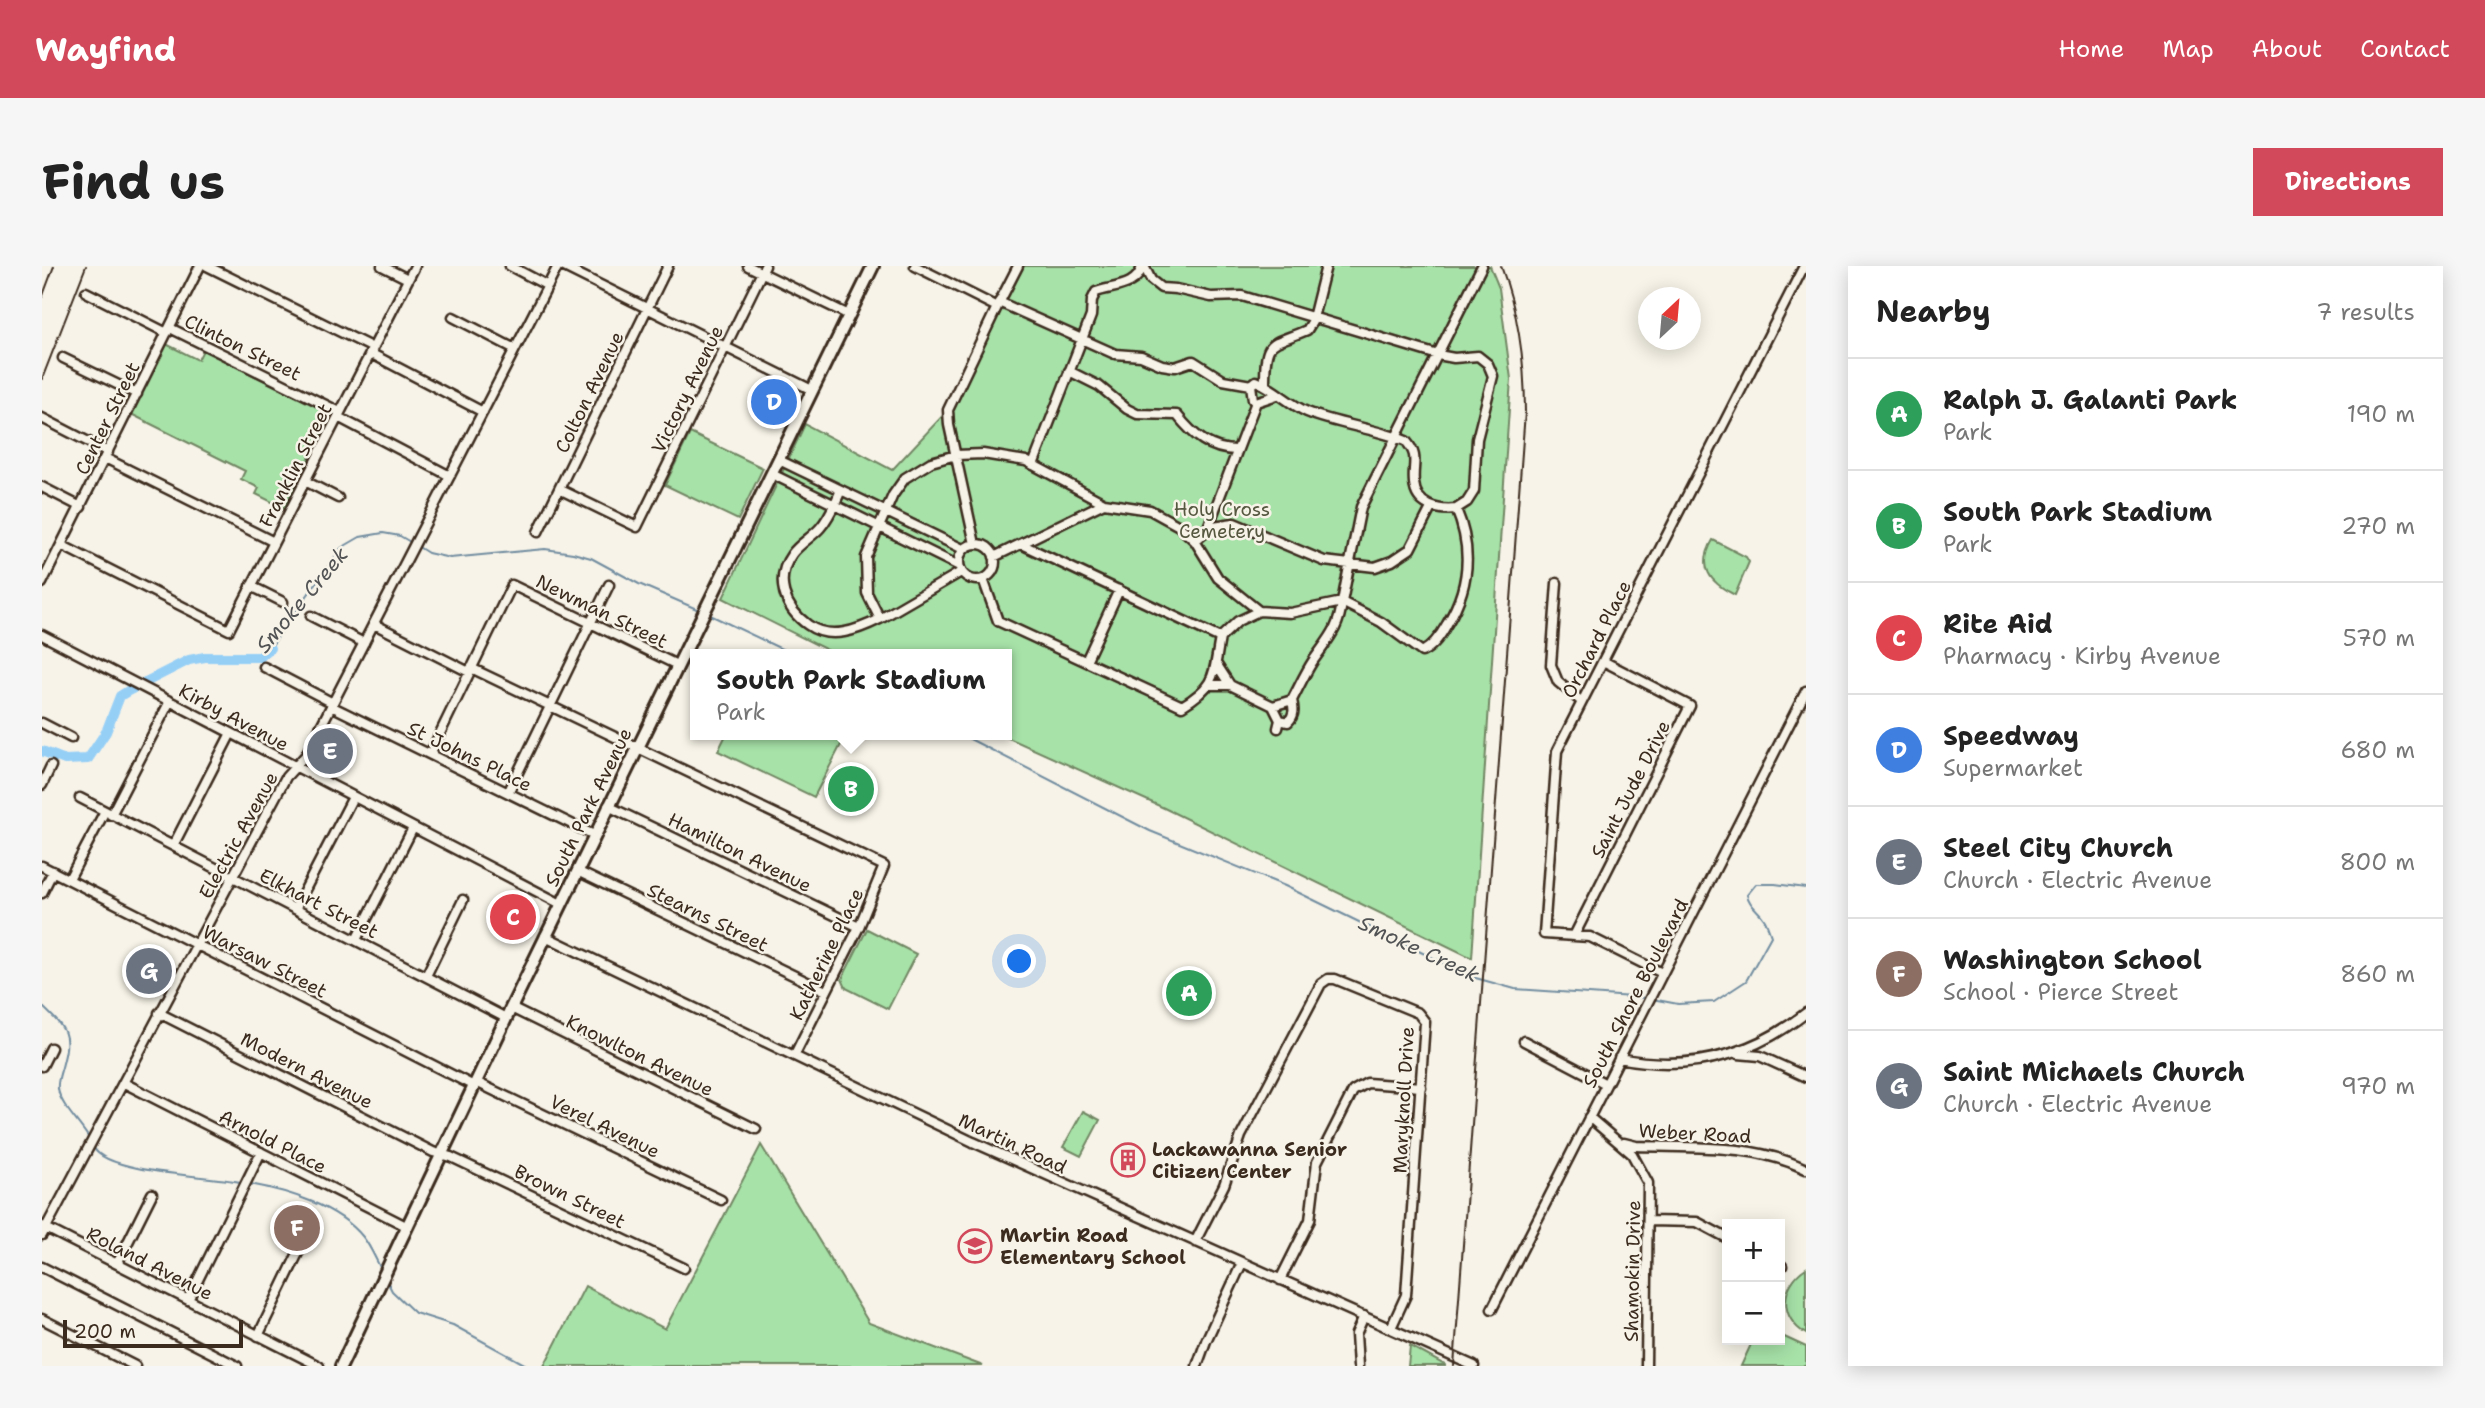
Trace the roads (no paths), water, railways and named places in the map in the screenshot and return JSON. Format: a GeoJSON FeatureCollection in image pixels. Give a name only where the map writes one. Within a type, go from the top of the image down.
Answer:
{"type":"FeatureCollection","features":[{"type":"Feature","properties":{"kind":"main road","name":"South Park Avenue"},"geometry":{"type":"LineString","coordinates":[[341,1366],[545,936],[873,266]]}},
{"type":"Feature","properties":{"kind":"street"},"geometry":{"type":"LineString","coordinates":[[382,266],[408,279]]}},
{"type":"Feature","properties":{"kind":"street","name":"Franklin Street"},"geometry":{"type":"LineString","coordinates":[[61,545],[229,629],[415,266]]}},
{"type":"Feature","properties":{"kind":"street"},"geometry":{"type":"LineString","coordinates":[[510,266],[548,286]]}},
{"type":"Feature","properties":{"kind":"street"},"geometry":{"type":"LineString","coordinates":[[560,266],[812,390]]}},
{"type":"Feature","properties":{"kind":"street","name":"Electric Avenue"},"geometry":{"type":"LineString","coordinates":[[43,1230],[286,777],[306,755],[560,266]]}},
{"type":"Feature","properties":{"kind":"street","name":"Colton Avenue"},"geometry":{"type":"LineString","coordinates":[[538,532],[668,266]]}},
{"type":"Feature","properties":{"kind":"street"},"geometry":{"type":"LineString","coordinates":[[748,266],[763,269],[849,315]]}},
{"type":"Feature","properties":{"kind":"street"},"geometry":{"type":"LineString","coordinates":[[915,266],[997,305],[1115,354],[1141,356],[1175,367],[1193,361],[1223,380],[1257,383],[1311,413],[1406,441],[1416,458],[1414,485],[1419,496],[1432,508],[1457,509],[1467,502],[1474,491],[1477,439],[1493,376],[1488,364],[1478,356],[1454,358],[1438,355],[1242,296],[1211,297],[1161,288],[1143,266]]}},
{"type":"Feature","properties":{"kind":"street"},"geometry":{"type":"LineString","coordinates":[[975,544],[947,410],[1018,266]]}},
{"type":"Feature","properties":{"kind":"street"},"geometry":{"type":"LineString","coordinates":[[1033,464],[1091,316],[1092,300],[1096,292],[1136,280],[1143,266]]}},
{"type":"Feature","properties":{"kind":"street"},"geometry":{"type":"LineString","coordinates":[[1256,402],[1253,400],[1257,383],[1265,373],[1267,352],[1275,341],[1307,330],[1314,318],[1326,266]]}},
{"type":"Feature","properties":{"kind":"street"},"geometry":{"type":"LineString","coordinates":[[1273,706],[1279,724],[1292,718],[1292,700],[1313,661],[1330,640],[1340,619],[1361,507],[1482,266]]}},
{"type":"Feature","properties":{"kind":"street","name":"Orchard Place"},"geometry":{"type":"LineString","coordinates":[[1662,973],[1590,937],[1544,934],[1557,751],[1804,266]]}},
{"type":"Feature","properties":{"kind":"street"},"geometry":{"type":"LineString","coordinates":[[199,267],[372,350],[483,412]]}},
{"type":"Feature","properties":{"kind":"street","name":"Center Street"},"geometry":{"type":"LineString","coordinates":[[42,583],[199,267]]}},
{"type":"Feature","properties":{"kind":"street","name":"Victory Avenue"},"geometry":{"type":"LineString","coordinates":[[559,489],[638,527],[763,269]]}},
{"type":"Feature","properties":{"kind":"street","name":"Clinton Street"},"geometry":{"type":"LineString","coordinates":[[86,292],[339,415],[450,475]]}},
{"type":"Feature","properties":{"kind":"street"},"geometry":{"type":"LineString","coordinates":[[453,317],[515,349]]}},
{"type":"Feature","properties":{"kind":"street"},"geometry":{"type":"LineString","coordinates":[[62,358],[136,394]]}},
{"type":"Feature","properties":{"kind":"street"},"geometry":{"type":"LineString","coordinates":[[1069,371],[1099,386],[1137,414],[1177,415],[1200,440],[1216,448],[1236,450]]}},
{"type":"Feature","properties":{"kind":"street"},"geometry":{"type":"LineString","coordinates":[[1207,530],[1256,402],[1278,395]]}},
{"type":"Feature","properties":{"kind":"street"},"geometry":{"type":"LineString","coordinates":[[42,418],[274,542]]}},
{"type":"Feature","properties":{"kind":"street"},"geometry":{"type":"LineString","coordinates":[[880,619],[867,593],[866,557],[885,511],[905,478],[931,462],[956,455],[983,454],[1026,461],[1104,503],[1150,509],[1179,526],[1195,541],[1218,578],[1259,611]]}},
{"type":"Feature","properties":{"kind":"street"},"geometry":{"type":"LineString","coordinates":[[779,460],[963,549]]}},
{"type":"Feature","properties":{"kind":"street"},"geometry":{"type":"LineString","coordinates":[[772,474],[960,569],[970,579],[983,579],[993,569],[994,557],[987,547],[975,544],[963,549],[958,560],[960,569]]}},
{"type":"Feature","properties":{"kind":"street"},"geometry":{"type":"LineString","coordinates":[[305,481],[338,498]]}},
{"type":"Feature","properties":{"kind":"street"},"geometry":{"type":"LineString","coordinates":[[42,487],[80,506]]}},
{"type":"Feature","properties":{"kind":"street"},"geometry":{"type":"LineString","coordinates":[[841,490],[820,528],[792,554],[785,569],[782,587],[786,602],[809,626],[831,633],[861,629],[960,569]]}},
{"type":"Feature","properties":{"kind":"street"},"geometry":{"type":"LineString","coordinates":[[994,557],[1104,503]]}},
{"type":"Feature","properties":{"kind":"street"},"geometry":{"type":"LineString","coordinates":[[1195,541],[1213,526],[1234,523],[1325,561],[1375,568],[1410,549],[1432,508]]}},
{"type":"Feature","properties":{"kind":"street"},"geometry":{"type":"LineString","coordinates":[[983,579],[998,621],[1182,706],[1210,685],[1217,665],[1220,638],[1238,621],[1259,611],[1290,613],[1342,602],[1381,622],[1422,652],[1429,649],[1459,606],[1465,585],[1468,563],[1466,536],[1457,509]]}},
{"type":"Feature","properties":{"kind":"street"},"geometry":{"type":"LineString","coordinates":[[1021,544],[1220,638]]}},
{"type":"Feature","properties":{"kind":"street"},"geometry":{"type":"LineString","coordinates":[[42,556],[53,561]]}},
{"type":"Feature","properties":{"kind":"street"},"geometry":{"type":"LineString","coordinates":[[1557,583],[1551,665],[1558,682],[1582,702]]}},
{"type":"Feature","properties":{"kind":"street","name":"Newman Street"},"geometry":{"type":"LineString","coordinates":[[470,670],[512,584],[677,665]]}},
{"type":"Feature","properties":{"kind":"street"},"geometry":{"type":"LineString","coordinates":[[508,793],[610,585]]}},
{"type":"Feature","properties":{"kind":"street"},"geometry":{"type":"LineString","coordinates":[[251,586],[283,602]]}},
{"type":"Feature","properties":{"kind":"street"},"geometry":{"type":"LineString","coordinates":[[1086,662],[1119,590]]}},
{"type":"Feature","properties":{"kind":"street"},"geometry":{"type":"LineString","coordinates":[[311,616],[364,643]]}},
{"type":"Feature","properties":{"kind":"street"},"geometry":{"type":"LineString","coordinates":[[374,624],[636,748]]}},
{"type":"Feature","properties":{"kind":"street","name":"Kirby Avenue"},"geometry":{"type":"LineString","coordinates":[[42,635],[561,904]]}},
{"type":"Feature","properties":{"kind":"street","name":"Saint Jude Drive"},"geometry":{"type":"LineString","coordinates":[[1574,936],[1690,706],[1603,661]]}},
{"type":"Feature","properties":{"kind":"street"},"geometry":{"type":"LineString","coordinates":[[1217,665],[1230,685]]}},
{"type":"Feature","properties":{"kind":"street","name":"St Johns Place"},"geometry":{"type":"LineString","coordinates":[[264,667],[430,754],[594,835]]}},
{"type":"Feature","properties":{"kind":"street"},"geometry":{"type":"LineString","coordinates":[[430,754],[470,670]]}},
{"type":"Feature","properties":{"kind":"street"},"geometry":{"type":"LineString","coordinates":[[1210,685],[1230,685],[1273,706],[1292,700]]}},
{"type":"Feature","properties":{"kind":"street","name":"South Shore Boulevard"},"geometry":{"type":"LineString","coordinates":[[1492,1309],[1662,973],[1802,708],[1806,691]]}},
{"type":"Feature","properties":{"kind":"street"},"geometry":{"type":"LineString","coordinates":[[69,880],[170,701]]}},
{"type":"Feature","properties":{"kind":"street"},"geometry":{"type":"LineString","coordinates":[[42,723],[71,738]]}},
{"type":"Feature","properties":{"kind":"street"},"geometry":{"type":"LineString","coordinates":[[173,846],[231,733]]}},
{"type":"Feature","properties":{"kind":"street","name":"Katherine Place"},"geometry":{"type":"LineString","coordinates":[[636,748],[884,866],[859,927],[794,1056]]}},
{"type":"Feature","properties":{"kind":"street"},"geometry":{"type":"LineString","coordinates":[[42,785],[51,766]]}},
{"type":"Feature","properties":{"kind":"street"},"geometry":{"type":"LineString","coordinates":[[295,909],[353,797]]}},
{"type":"Feature","properties":{"kind":"street","name":"Elkhart Street"},"geometry":{"type":"LineString","coordinates":[[80,798],[426,976],[508,1013]]}},
{"type":"Feature","properties":{"kind":"street","name":"Hamilton Avenue"},"geometry":{"type":"LineString","coordinates":[[608,806],[859,927]]}},
{"type":"Feature","properties":{"kind":"street"},"geometry":{"type":"LineString","coordinates":[[356,940],[413,828]]}},
{"type":"Feature","properties":{"kind":"street","name":"Warsaw Street"},"geometry":{"type":"LineString","coordinates":[[42,866],[475,1084]]}},
{"type":"Feature","properties":{"kind":"street"},"geometry":{"type":"LineString","coordinates":[[42,893],[52,871]]}},
{"type":"Feature","properties":{"kind":"street","name":"Stearns Street"},"geometry":{"type":"LineString","coordinates":[[577,872],[826,991]]}},
{"type":"Feature","properties":{"kind":"street"},"geometry":{"type":"LineString","coordinates":[[426,976],[463,900]]}},
{"type":"Feature","properties":{"kind":"street","name":"Martin Road"},"geometry":{"type":"LineString","coordinates":[[545,936],[973,1142],[1474,1366]]}},
{"type":"Feature","properties":{"kind":"street","name":"Maryknoll Drive"},"geometry":{"type":"LineString","coordinates":[[1195,1242],[1224,1185],[1241,1136],[1324,980],[1335,979],[1422,1016],[1425,1022],[1406,1296],[1391,1328]]}},
{"type":"Feature","properties":{"kind":"street","name":"Modern Avenue"},"geometry":{"type":"LineString","coordinates":[[159,1013],[442,1155]]}},
{"type":"Feature","properties":{"kind":"street","name":"Knowlton Avenue"},"geometry":{"type":"LineString","coordinates":[[508,1013],[756,1129]]}},
{"type":"Feature","properties":{"kind":"street"},"geometry":{"type":"LineString","coordinates":[[1619,1058],[1670,1064],[1732,1054],[1765,1040],[1806,1013]]}},
{"type":"Feature","properties":{"kind":"street"},"geometry":{"type":"LineString","coordinates":[[1524,1041],[1606,1084]]}},
{"type":"Feature","properties":{"kind":"street"},"geometry":{"type":"LineString","coordinates":[[42,1066],[51,1048]]}},
{"type":"Feature","properties":{"kind":"street"},"geometry":{"type":"LineString","coordinates":[[1732,1054],[1760,1056],[1806,1077]]}},
{"type":"Feature","properties":{"kind":"street","name":"Arnold Place"},"geometry":{"type":"LineString","coordinates":[[124,1083],[408,1227]]}},
{"type":"Feature","properties":{"kind":"street"},"geometry":{"type":"LineString","coordinates":[[1280,1280],[1310,1220],[1317,1162],[1353,1091],[1367,1083],[1421,1087]]}},
{"type":"Feature","properties":{"kind":"street","name":"Verel Avenue"},"geometry":{"type":"LineString","coordinates":[[475,1084],[721,1200]]}},
{"type":"Feature","properties":{"kind":"street","name":"Shamokin Drive"},"geometry":{"type":"LineString","coordinates":[[1589,1117],[1632,1154],[1644,1174],[1649,1193],[1646,1366]]}},
{"type":"Feature","properties":{"kind":"street","name":"Weber Road"},"geometry":{"type":"LineString","coordinates":[[1621,1142],[1636,1146],[1747,1150],[1779,1157],[1806,1169]]}},
{"type":"Feature","properties":{"kind":"street"},"geometry":{"type":"LineString","coordinates":[[188,1300],[261,1152]]}},
{"type":"Feature","properties":{"kind":"street","name":"Brown Street"},"geometry":{"type":"LineString","coordinates":[[442,1155],[684,1268]]}},
{"type":"Feature","properties":{"kind":"street"},"geometry":{"type":"LineString","coordinates":[[117,1264],[152,1194]]}},
{"type":"Feature","properties":{"kind":"street"},"geometry":{"type":"LineString","coordinates":[[258,1336],[314,1220]]}},
{"type":"Feature","properties":{"kind":"street"},"geometry":{"type":"LineString","coordinates":[[1649,1221],[1698,1222],[1722,1235]]}},
{"type":"Feature","properties":{"kind":"street","name":"Roland Avenue"},"geometry":{"type":"LineString","coordinates":[[43,1230],[117,1264],[318,1366]]}},
{"type":"Feature","properties":{"kind":"street"},"geometry":{"type":"LineString","coordinates":[[1197,1366],[1242,1263]]}},
{"type":"Feature","properties":{"kind":"street"},"geometry":{"type":"LineString","coordinates":[[42,1267],[237,1366]]}},
{"type":"Feature","properties":{"kind":"street"},"geometry":{"type":"LineString","coordinates":[[1358,1366],[1356,1334],[1364,1316]]}},
{"type":"Feature","properties":{"kind":"street"},"geometry":{"type":"LineString","coordinates":[[42,1319],[135,1366]]}},
{"type":"Feature","properties":{"kind":"waterway","name":"Smoke Creek"},"geometry":{"type":"LineString","coordinates":[[270,648],[341,548],[360,537],[383,533],[400,536],[412,543]]}},
{"type":"Feature","properties":{"kind":"waterway","name":"Smoke Creek"},"geometry":{"type":"LineString","coordinates":[[417,546],[428,553],[450,558],[545,549],[573,553],[591,558],[639,584],[699,610]]}},
{"type":"Feature","properties":{"kind":"waterway","name":"Smoke Creek"},"geometry":{"type":"LineString","coordinates":[[708,614],[782,649]]}},
{"type":"Feature","properties":{"kind":"waterway","name":"Smoke Creek"},"geometry":{"type":"LineString","coordinates":[[42,751],[65,760],[88,759],[106,732],[120,696],[128,691],[189,660],[205,657],[260,657],[270,648]]}},
{"type":"Feature","properties":{"kind":"waterway","name":"Smoke Creek"},"geometry":{"type":"LineString","coordinates":[[972,740],[1150,831],[1285,886],[1472,977],[1515,989],[1647,998]]}},
{"type":"Feature","properties":{"kind":"waterway","name":"Smoke Creek"},"geometry":{"type":"LineString","coordinates":[[1652,999],[1678,1004],[1714,1002],[1746,981],[1771,936],[1765,921],[1747,895],[1756,884],[1806,888]]}},
{"type":"Feature","properties":{"kind":"waterway"},"geometry":{"type":"LineString","coordinates":[[42,1006],[65,1033],[65,1056],[58,1084],[60,1095],[90,1140]]}},
{"type":"Feature","properties":{"kind":"waterway"},"geometry":{"type":"LineString","coordinates":[[94,1148],[118,1163],[138,1168],[241,1182]]}},
{"type":"Feature","properties":{"kind":"waterway"},"geometry":{"type":"LineString","coordinates":[[250,1184],[296,1196],[340,1217],[363,1237],[382,1271]]}},
{"type":"Feature","properties":{"kind":"waterway"},"geometry":{"type":"LineString","coordinates":[[386,1279],[392,1291],[415,1313],[453,1325],[528,1366]]}},
{"type":"Feature","properties":{"kind":"railway"},"geometry":{"type":"LineString","coordinates":[[42,298],[54,266]]}},
{"type":"Feature","properties":{"kind":"railway"},"geometry":{"type":"LineString","coordinates":[[42,379],[86,266]]}},
{"type":"Feature","properties":{"kind":"railway"},"geometry":{"type":"LineString","coordinates":[[1454,1366],[1525,412],[1520,338],[1501,266]]}},
{"type":"Feature","properties":{"kind":"place","name":"Speedway"},"geometry":{"type":"Point","coordinates":[774,402]}},
{"type":"Feature","properties":{"kind":"place","name":"Steel City Church"},"geometry":{"type":"Point","coordinates":[330,751]}},
{"type":"Feature","properties":{"kind":"place","name":"South Park Stadium"},"geometry":{"type":"Point","coordinates":[851,789]}},
{"type":"Feature","properties":{"kind":"place","name":"Rite Aid"},"geometry":{"type":"Point","coordinates":[513,917]}},
{"type":"Feature","properties":{"kind":"place","name":"Saint Michaels Church"},"geometry":{"type":"Point","coordinates":[149,971]}},
{"type":"Feature","properties":{"kind":"place","name":"Ralph J. Galanti Park"},"geometry":{"type":"Point","coordinates":[1189,993]}},
{"type":"Feature","properties":{"kind":"place","name":"Lackawanna Senior Citizen Center"},"geometry":{"type":"Point","coordinates":[1128,1160]}},
{"type":"Feature","properties":{"kind":"place","name":"Washington School"},"geometry":{"type":"Point","coordinates":[297,1228]}},
{"type":"Feature","properties":{"kind":"place","name":"Martin Road Elementary School"},"geometry":{"type":"Point","coordinates":[975,1246]}},
{"type":"Feature","properties":{"kind":"park label","name":"Holy Cross Cemetery"},"geometry":{"type":"Point","coordinates":[1222,520]}}]}
